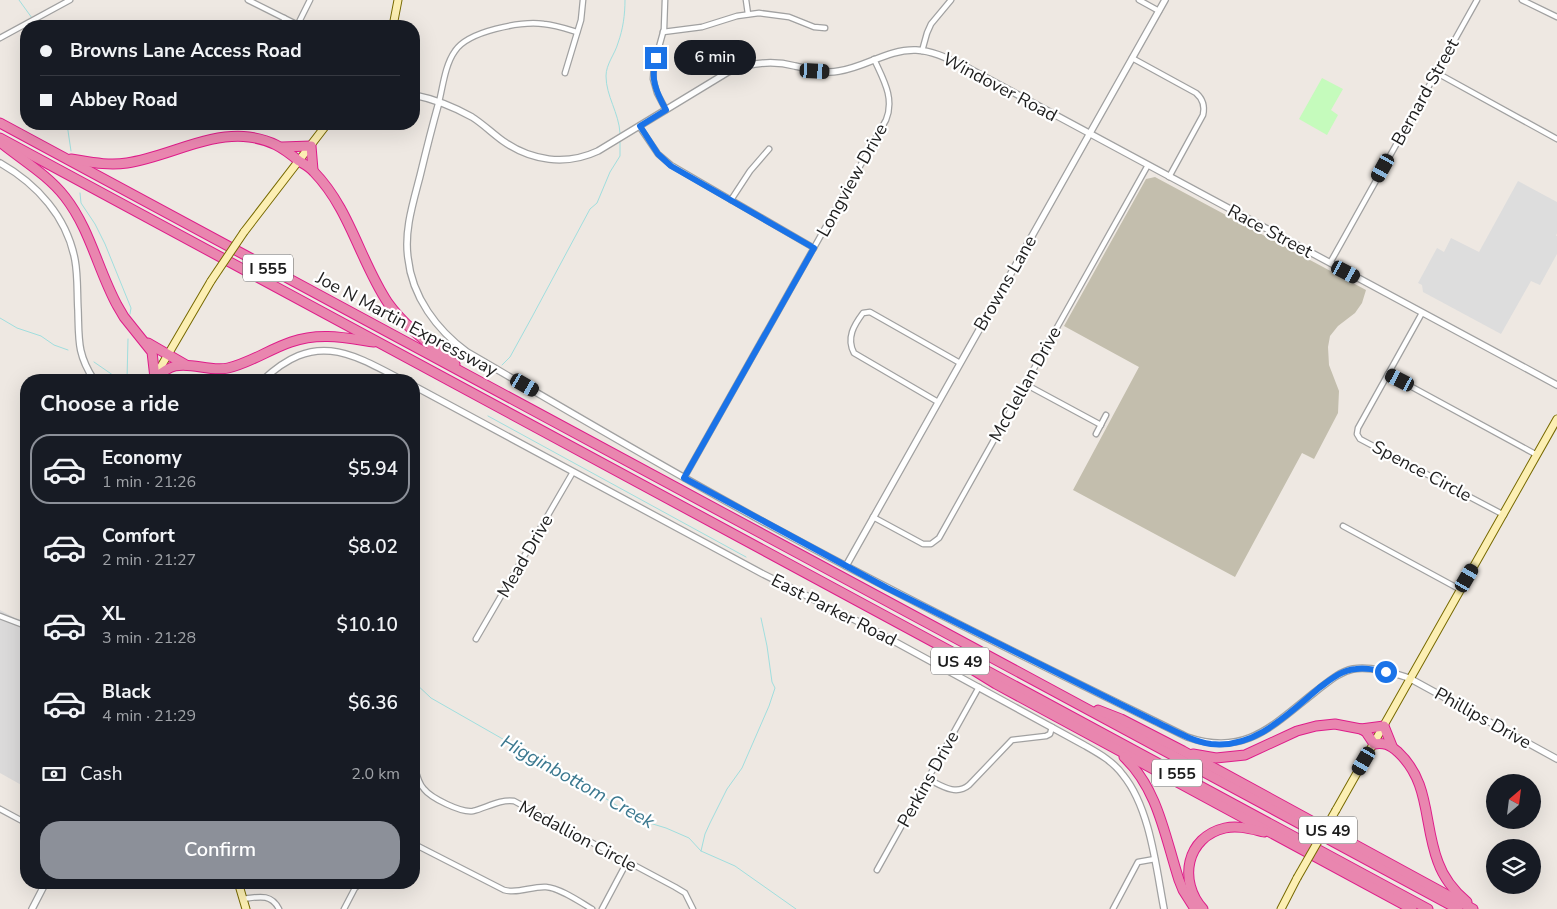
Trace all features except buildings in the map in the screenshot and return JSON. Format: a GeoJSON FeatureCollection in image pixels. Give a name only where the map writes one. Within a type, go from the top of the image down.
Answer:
{"type":"FeatureCollection","features":[{"type":"Feature","properties":{"kind":"highway","name":"Joe N Martin Expressway"},"geometry":{"type":"LineString","coordinates":[[0,124],[1458,909]]}},
{"type":"Feature","properties":{"kind":"highway"},"geometry":{"type":"LineString","coordinates":[[63,157],[97,163],[127,163],[211,140],[231,137],[258,139],[282,147],[311,146],[313,170]]}},
{"type":"Feature","properties":{"kind":"highway","name":"Joe N Martin Expressway"},"geometry":{"type":"LineString","coordinates":[[0,138],[1428,909]]}},
{"type":"Feature","properties":{"kind":"highway"},"geometry":{"type":"LineString","coordinates":[[0,142],[47,179],[65,197],[82,224],[117,305],[124,317],[152,352],[154,374]]}},
{"type":"Feature","properties":{"kind":"highway"},"geometry":{"type":"LineString","coordinates":[[282,147],[313,170],[334,197],[348,221],[376,281],[396,314],[418,335],[473,378]]}},
{"type":"Feature","properties":{"kind":"highway"},"geometry":{"type":"LineString","coordinates":[[145,341],[181,363],[208,369],[228,368],[239,365],[291,342],[309,337],[332,336],[379,343]]}},
{"type":"Feature","properties":{"kind":"highway"},"geometry":{"type":"LineString","coordinates":[[161,374],[173,366],[186,365]]}},
{"type":"Feature","properties":{"kind":"highway","name":"US 49"},"geometry":{"type":"LineString","coordinates":[[925,637],[981,676],[1412,909]]}},
{"type":"Feature","properties":{"kind":"highway","name":"US 49"},"geometry":{"type":"LineString","coordinates":[[1055,692],[1121,719],[1474,909]]}},
{"type":"Feature","properties":{"kind":"highway"},"geometry":{"type":"LineString","coordinates":[[1183,752],[1216,758],[1228,757],[1256,751],[1310,726],[1335,724],[1361,729],[1384,726],[1392,746],[1411,766],[1423,791],[1434,852],[1443,874],[1454,891],[1474,909]]}},
{"type":"Feature","properties":{"kind":"highway"},"geometry":{"type":"LineString","coordinates":[[1361,729],[1366,732],[1374,744],[1383,743],[1392,746]]}},
{"type":"Feature","properties":{"kind":"highway"},"geometry":{"type":"LineString","coordinates":[[1113,747],[1132,765],[1151,793],[1179,880],[1195,909]]}},
{"type":"Feature","properties":{"kind":"highway"},"geometry":{"type":"LineString","coordinates":[[1203,909],[1192,894],[1188,875],[1191,859],[1200,843],[1216,831],[1228,828],[1241,827],[1273,834]]}},
{"type":"Feature","properties":{"kind":"main road"},"geometry":{"type":"LineString","coordinates":[[394,20],[398,0]]}},
{"type":"Feature","properties":{"kind":"main road"},"geometry":{"type":"LineString","coordinates":[[157,374],[211,281],[244,232],[323,130]]}},
{"type":"Feature","properties":{"kind":"main road"},"geometry":{"type":"LineString","coordinates":[[1281,909],[1409,678],[1504,515],[1557,419]]}},
{"type":"Feature","properties":{"kind":"main road"},"geometry":{"type":"LineString","coordinates":[[240,889],[246,909]]}},
{"type":"Feature","properties":{"kind":"street"},"geometry":{"type":"LineString","coordinates":[[34,20],[70,0]]}},
{"type":"Feature","properties":{"kind":"street"},"geometry":{"type":"LineString","coordinates":[[248,0],[288,20]]}},
{"type":"Feature","properties":{"kind":"street"},"geometry":{"type":"LineString","coordinates":[[301,20],[310,0]]}},
{"type":"Feature","properties":{"kind":"street"},"geometry":{"type":"LineString","coordinates":[[565,74],[581,20],[583,0]]}},
{"type":"Feature","properties":{"kind":"street"},"geometry":{"type":"LineString","coordinates":[[665,0],[663,32],[654,65],[653,78],[656,93],[666,110]]}},
{"type":"Feature","properties":{"kind":"street"},"geometry":{"type":"LineString","coordinates":[[746,0],[748,14]]}},
{"type":"Feature","properties":{"kind":"street"},"geometry":{"type":"LineString","coordinates":[[922,51],[927,33],[932,24],[951,0]]}},
{"type":"Feature","properties":{"kind":"street"},"geometry":{"type":"LineString","coordinates":[[1140,0],[1159,11]]}},
{"type":"Feature","properties":{"kind":"street","name":"Browns Lane"},"geometry":{"type":"LineString","coordinates":[[846,566],[1165,0]]}},
{"type":"Feature","properties":{"kind":"street","name":"Bernard Street"},"geometry":{"type":"LineString","coordinates":[[1330,263],[1477,0]]}},
{"type":"Feature","properties":{"kind":"street"},"geometry":{"type":"LineString","coordinates":[[1522,0],[1557,17]]}},
{"type":"Feature","properties":{"kind":"street"},"geometry":{"type":"LineString","coordinates":[[663,32],[702,27],[748,14],[777,14],[818,28],[825,28]]}},
{"type":"Feature","properties":{"kind":"street"},"geometry":{"type":"LineString","coordinates":[[439,102],[451,58],[460,44],[468,39],[520,24],[532,23],[546,24],[578,32]]}},
{"type":"Feature","properties":{"kind":"street"},"geometry":{"type":"LineString","coordinates":[[0,38],[20,27]]}},
{"type":"Feature","properties":{"kind":"street","name":"Windover Road"},"geometry":{"type":"LineString","coordinates":[[420,97],[439,102],[473,118],[513,147],[526,154],[546,160],[569,160],[590,155],[728,72],[754,64],[777,62],[813,71],[830,72],[854,68],[901,51],[922,51],[936,53],[1090,134]]}},
{"type":"Feature","properties":{"kind":"street"},"geometry":{"type":"LineString","coordinates":[[1132,58],[1196,93],[1202,101],[1203,115],[1169,177]]}},
{"type":"Feature","properties":{"kind":"street","name":"Longview Drive"},"geometry":{"type":"LineString","coordinates":[[684,478],[888,116],[890,100],[887,88],[874,60]]}},
{"type":"Feature","properties":{"kind":"street"},"geometry":{"type":"LineString","coordinates":[[1437,73],[1557,139]]}},
{"type":"Feature","properties":{"kind":"street","name":"Phillips Drive"},"geometry":{"type":"LineString","coordinates":[[439,102],[411,212],[407,244],[408,260],[411,275],[426,309],[440,328],[467,352],[684,478],[846,566],[1187,737],[1212,744],[1243,742],[1264,732],[1332,678],[1345,671],[1365,668],[1409,678],[1557,759]]}},
{"type":"Feature","properties":{"kind":"street"},"geometry":{"type":"LineString","coordinates":[[640,126],[658,154],[671,166],[814,248]]}},
{"type":"Feature","properties":{"kind":"street","name":"Race Street"},"geometry":{"type":"LineString","coordinates":[[1090,134],[1557,385]]}},
{"type":"Feature","properties":{"kind":"street"},"geometry":{"type":"LineString","coordinates":[[731,200],[750,171],[769,150]]}},
{"type":"Feature","properties":{"kind":"street"},"geometry":{"type":"LineString","coordinates":[[0,163],[20,176],[39,192],[52,206],[64,226],[75,260],[79,349],[90,374]]}},
{"type":"Feature","properties":{"kind":"street","name":"McClellan Drive"},"geometry":{"type":"LineString","coordinates":[[873,517],[923,544],[931,544],[936,541],[1148,165]]}},
{"type":"Feature","properties":{"kind":"street"},"geometry":{"type":"LineString","coordinates":[[938,402],[854,353],[850,345],[850,338],[856,324],[863,313],[870,312],[960,363]]}},
{"type":"Feature","properties":{"kind":"street","name":"Spence Circle"},"geometry":{"type":"LineString","coordinates":[[1422,313],[1358,428],[1358,436],[1504,515]]}},
{"type":"Feature","properties":{"kind":"street"},"geometry":{"type":"LineString","coordinates":[[270,374],[287,360],[308,352],[324,350],[343,352],[363,359],[391,374]]}},
{"type":"Feature","properties":{"kind":"street"},"geometry":{"type":"LineString","coordinates":[[1388,374],[1537,455]]}},
{"type":"Feature","properties":{"kind":"street"},"geometry":{"type":"LineString","coordinates":[[1025,384],[1101,425]]}},
{"type":"Feature","properties":{"kind":"street","name":"East Parker Road"},"geometry":{"type":"LineString","coordinates":[[420,389],[757,571],[851,617],[1110,760],[1134,790],[1142,807],[1155,859],[1164,909]]}},
{"type":"Feature","properties":{"kind":"street"},"geometry":{"type":"LineString","coordinates":[[1096,434],[1106,415]]}},
{"type":"Feature","properties":{"kind":"street","name":"Mead Drive"},"geometry":{"type":"LineString","coordinates":[[476,639],[573,472]]}},
{"type":"Feature","properties":{"kind":"street"},"geometry":{"type":"LineString","coordinates":[[1343,526],[1461,590]]}},
{"type":"Feature","properties":{"kind":"street"},"geometry":{"type":"LineString","coordinates":[[0,616],[20,624]]}},
{"type":"Feature","properties":{"kind":"street","name":"Perkins Drive"},"geometry":{"type":"LineString","coordinates":[[877,870],[979,687]]}},
{"type":"Feature","properties":{"kind":"street"},"geometry":{"type":"LineString","coordinates":[[928,779],[950,789],[963,790],[1015,738],[1046,736],[1050,734],[1052,727]]}},
{"type":"Feature","properties":{"kind":"street","name":"Medallion Circle"},"geometry":{"type":"LineString","coordinates":[[420,784],[423,789],[466,812],[507,801],[514,802],[685,893],[693,909]]}},
{"type":"Feature","properties":{"kind":"street"},"geometry":{"type":"LineString","coordinates":[[0,809],[20,820]]}},
{"type":"Feature","properties":{"kind":"street"},"geometry":{"type":"LineString","coordinates":[[420,847],[504,890],[513,892],[533,888],[552,888],[592,909]]}},
{"type":"Feature","properties":{"kind":"street"},"geometry":{"type":"LineString","coordinates":[[1113,909],[1138,862],[1155,859]]}},
{"type":"Feature","properties":{"kind":"street"},"geometry":{"type":"LineString","coordinates":[[602,909],[627,862]]}},
{"type":"Feature","properties":{"kind":"street"},"geometry":{"type":"LineString","coordinates":[[32,909],[42,889]]}},
{"type":"Feature","properties":{"kind":"street"},"geometry":{"type":"LineString","coordinates":[[344,909],[354,889]]}},
{"type":"Feature","properties":{"kind":"street"},"geometry":{"type":"LineString","coordinates":[[242,899],[266,897],[276,903],[279,909]]}},
{"type":"Feature","properties":{"kind":"shaded area"},"geometry":{"type":"Polygon","coordinates":[[[1155,177],[1366,290],[1362,303],[1355,313],[1338,326],[1330,336],[1328,347],[1329,365],[1339,391],[1338,413],[1314,459],[1302,453],[1235,577],[1073,490],[1139,367],[1064,326],[1146,179],[1155,177]]]}},
{"type":"Feature","properties":{"kind":"shaded area"},"geometry":{"type":"Polygon","coordinates":[[[1518,181],[1557,202],[1557,254],[1540,285],[1531,281],[1501,334],[1423,292],[1422,285],[1418,283],[1437,248],[1444,252],[1451,238],[1479,252],[1518,181]]]}},
{"type":"Feature","properties":{"kind":"shaded area"},"geometry":{"type":"Polygon","coordinates":[[[0,610],[20,619],[20,784],[0,773],[0,610]]]}},
{"type":"Feature","properties":{"kind":"green space"},"geometry":{"type":"Polygon","coordinates":[[[1322,78],[1343,89],[1331,110],[1338,115],[1327,135],[1299,119],[1322,78]]]}},
{"type":"Feature","properties":{"kind":"waterway","name":"Higginbottom Creek"},"geometry":{"type":"LineString","coordinates":[[19,0],[32,18]]}},
{"type":"Feature","properties":{"kind":"waterway"},"geometry":{"type":"LineString","coordinates":[[620,133],[608,91],[606,76],[607,67],[617,47],[621,32],[625,0]]}},
{"type":"Feature","properties":{"kind":"waterway","name":"Higginbottom Creek"},"geometry":{"type":"LineString","coordinates":[[68,130],[71,151]]}},
{"type":"Feature","properties":{"kind":"waterway"},"geometry":{"type":"LineString","coordinates":[[502,365],[510,357],[590,209],[597,203],[610,172],[620,156],[620,142]]}},
{"type":"Feature","properties":{"kind":"waterway","name":"Higginbottom Creek"},"geometry":{"type":"LineString","coordinates":[[80,193],[81,203],[105,244],[131,308],[130,314]]}},
{"type":"Feature","properties":{"kind":"waterway"},"geometry":{"type":"LineString","coordinates":[[0,318],[17,328],[41,336],[54,345],[68,350]]}},
{"type":"Feature","properties":{"kind":"waterway","name":"Higginbottom Creek"},"geometry":{"type":"LineString","coordinates":[[127,374],[128,339]]}},
{"type":"Feature","properties":{"kind":"waterway"},"geometry":{"type":"LineString","coordinates":[[94,362],[111,374]]}},
{"type":"Feature","properties":{"kind":"waterway"},"geometry":{"type":"LineString","coordinates":[[488,416],[746,557]]}},
{"type":"Feature","properties":{"kind":"waterway"},"geometry":{"type":"LineString","coordinates":[[701,851],[705,834],[727,789],[742,768],[775,688],[772,682],[761,618]]}},
{"type":"Feature","properties":{"kind":"waterway","name":"Higginbottom Creek"},"geometry":{"type":"LineString","coordinates":[[420,688],[431,698],[643,821],[689,838],[701,851],[735,866],[796,909]]}},
{"type":"Feature","properties":{"kind":"route"},"geometry":{"type":"LineString","coordinates":[[656,58],[653,70],[654,87],[666,110],[640,126],[658,154],[671,166],[814,248],[684,478],[887,588],[1197,741],[1212,744],[1243,742],[1264,732],[1332,678],[1345,671],[1365,668],[1386,672]]}}]}
